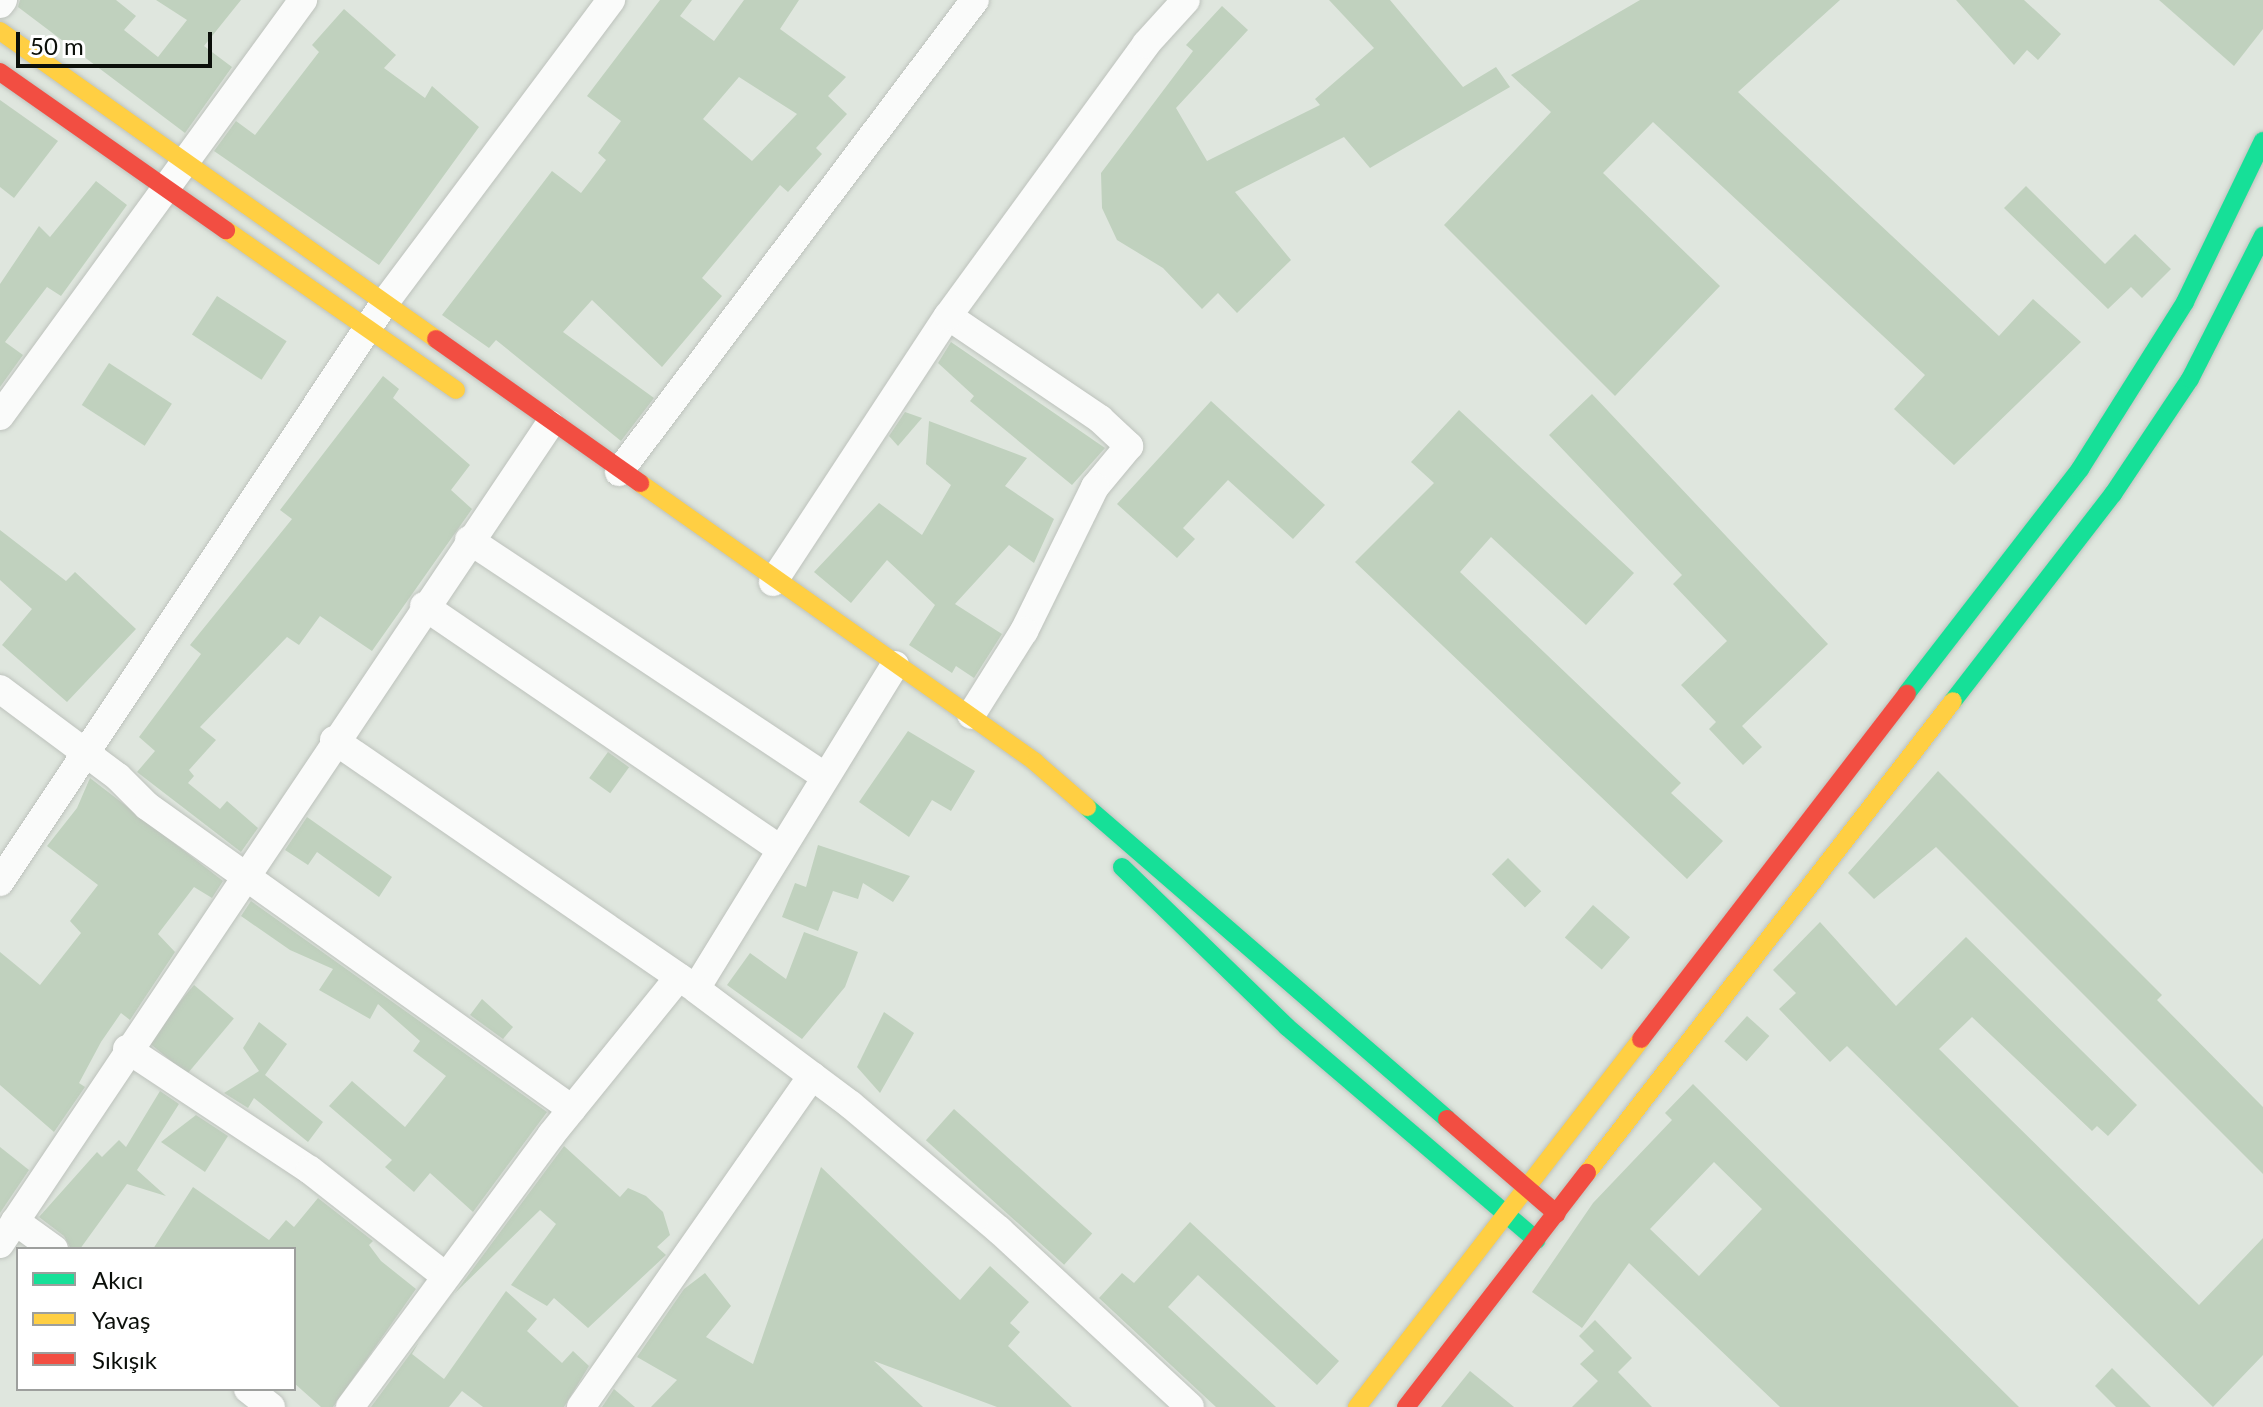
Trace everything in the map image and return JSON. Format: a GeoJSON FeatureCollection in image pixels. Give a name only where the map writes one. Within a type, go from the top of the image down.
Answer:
{"type":"FeatureCollection","features":[{"type":"Feature","properties":{"kind":"street"},"geometry":{"type":"LineString","coordinates":[[0,416],[303,0]]}},
{"type":"Feature","properties":{"kind":"street"},"geometry":{"type":"LineString","coordinates":[[0,882],[383,305],[611,0]]}},
{"type":"Feature","properties":{"kind":"street"},"geometry":{"type":"LineString","coordinates":[[619,472],[975,0]]}},
{"type":"Feature","properties":{"kind":"street"},"geometry":{"type":"LineString","coordinates":[[773,582],[948,316],[1146,44],[1186,0]]}},
{"type":"Feature","properties":{"kind":"street"},"geometry":{"type":"LineString","coordinates":[[0,31],[383,305],[539,440],[619,472],[773,582],[884,682],[971,715],[1118,830],[1557,1214]]}},
{"type":"Feature","properties":{"kind":"street"},"geometry":{"type":"LineString","coordinates":[[0,72],[471,401]]}},
{"type":"Feature","properties":{"kind":"street"},"geometry":{"type":"LineString","coordinates":[[1357,1407],[2080,469],[2185,302],[2263,141]]}},
{"type":"Feature","properties":{"kind":"street"},"geometry":{"type":"LineString","coordinates":[[1406,1407],[2113,494],[2190,379],[2263,236]]}},
{"type":"Feature","properties":{"kind":"street"},"geometry":{"type":"LineString","coordinates":[[948,316],[1129,446],[1095,487],[1024,631],[971,715]]}},
{"type":"Feature","properties":{"kind":"street"},"geometry":{"type":"LineString","coordinates":[[48,1247],[8,1233],[127,1049],[539,440]]}},
{"type":"Feature","properties":{"kind":"street"},"geometry":{"type":"LineString","coordinates":[[469,540],[823,775]]}},
{"type":"Feature","properties":{"kind":"street"},"geometry":{"type":"LineString","coordinates":[[424,606],[779,848]]}},
{"type":"Feature","properties":{"kind":"street"},"geometry":{"type":"LineString","coordinates":[[350,1407],[572,1109],[687,983],[779,848],[884,682]]}},
{"type":"Feature","properties":{"kind":"street"},"geometry":{"type":"LineString","coordinates":[[0,689],[243,876],[572,1109]]}},
{"type":"Feature","properties":{"kind":"street"},"geometry":{"type":"LineString","coordinates":[[334,740],[687,983],[812,1076],[999,1230],[1190,1407]]}},
{"type":"Feature","properties":{"kind":"street"},"geometry":{"type":"LineString","coordinates":[[1020,778],[1057,804],[1287,1027],[1536,1240]]}},
{"type":"Feature","properties":{"kind":"street"},"geometry":{"type":"LineString","coordinates":[[127,1049],[310,1170],[445,1276]]}},
{"type":"Feature","properties":{"kind":"street"},"geometry":{"type":"LineString","coordinates":[[581,1407],[812,1076]]}},
{"type":"Feature","properties":{"kind":"street"},"geometry":{"type":"LineString","coordinates":[[251,1391],[271,1407]]}},
{"type":"Feature","properties":{"kind":"building"},"geometry":{"type":"Polygon","coordinates":[[[20,0],[116,0],[136,16],[124,30],[158,57],[187,20],[156,0],[241,0],[204,46],[232,67],[185,133],[18,7],[20,0]]]}},
{"type":"Feature","properties":{"kind":"building"},"geometry":{"type":"Polygon","coordinates":[[[660,0],[692,0],[680,16],[714,41],[744,0],[799,0],[780,29],[846,77],[828,96],[847,114],[816,148],[822,154],[788,192],[780,185],[702,278],[722,296],[662,367],[592,300],[563,332],[654,398],[621,441],[496,340],[489,348],[442,315],[552,171],[581,193],[606,160],[598,153],[621,121],[587,96],[660,0]],[[739,77],[703,119],[752,161],[797,114],[739,77]]]}},
{"type":"Feature","properties":{"kind":"building"},"geometry":{"type":"Polygon","coordinates":[[[1329,0],[1390,0],[1463,87],[1496,67],[1510,87],[1370,168],[1344,137],[1235,192],[1291,260],[1237,313],[1218,293],[1202,309],[1163,268],[1117,240],[1102,208],[1101,173],[1193,51],[1186,45],[1222,6],[1248,30],[1176,108],[1207,161],[1320,105],[1315,99],[1374,48],[1329,0]]]}},
{"type":"Feature","properties":{"kind":"building"},"geometry":{"type":"Polygon","coordinates":[[[1640,0],[1840,0],[1738,92],[1999,336],[2033,299],[2081,342],[1954,465],[1894,409],[1925,375],[1653,122],[1603,173],[1720,286],[1615,396],[1444,225],[1551,112],[1511,75],[1640,0]]]}},
{"type":"Feature","properties":{"kind":"building"},"geometry":{"type":"Polygon","coordinates":[[[1956,0],[2024,0],[2061,34],[2038,60],[2027,50],[2014,65],[1956,0]]]}},
{"type":"Feature","properties":{"kind":"building"},"geometry":{"type":"Polygon","coordinates":[[[2159,0],[2263,0],[2263,29],[2234,66],[2159,0]]]}},
{"type":"Feature","properties":{"kind":"building"},"geometry":{"type":"Polygon","coordinates":[[[344,9],[396,55],[384,68],[425,98],[432,86],[479,127],[379,265],[214,151],[236,121],[255,135],[319,52],[312,45],[344,9]]]}},
{"type":"Feature","properties":{"kind":"building"},"geometry":{"type":"Polygon","coordinates":[[[0,100],[58,141],[14,198],[0,187],[0,100]]]}},
{"type":"Feature","properties":{"kind":"building"},"geometry":{"type":"Polygon","coordinates":[[[96,181],[127,205],[61,296],[47,287],[5,342],[23,355],[0,387],[0,284],[39,226],[50,237],[96,181]]]}},
{"type":"Feature","properties":{"kind":"building"},"geometry":{"type":"Polygon","coordinates":[[[2026,186],[2105,264],[2135,234],[2171,269],[2142,298],[2131,287],[2108,309],[2004,208],[2026,186]]]}},
{"type":"Feature","properties":{"kind":"building"},"geometry":{"type":"Polygon","coordinates":[[[217,296],[287,341],[262,380],[192,335],[217,296]]]}},
{"type":"Feature","properties":{"kind":"building"},"geometry":{"type":"Polygon","coordinates":[[[951,342],[1105,448],[1072,485],[970,401],[974,396],[938,363],[951,342]]]}},
{"type":"Feature","properties":{"kind":"building"},"geometry":{"type":"Polygon","coordinates":[[[109,363],[172,404],[145,446],[82,405],[109,363]]]}},
{"type":"Feature","properties":{"kind":"building"},"geometry":{"type":"Polygon","coordinates":[[[383,376],[399,389],[393,398],[470,465],[451,490],[472,509],[372,651],[320,616],[299,645],[287,637],[200,727],[216,740],[189,770],[194,776],[188,783],[220,809],[227,801],[258,828],[241,852],[137,772],[155,751],[139,737],[201,654],[190,645],[292,519],[280,510],[383,376]]]}},
{"type":"Feature","properties":{"kind":"building"},"geometry":{"type":"Polygon","coordinates":[[[1592,394],[1828,644],[1742,726],[1762,747],[1743,765],[1709,729],[1716,722],[1681,685],[1727,641],[1673,584],[1682,575],[1549,435],[1592,394]]]}},
{"type":"Feature","properties":{"kind":"building"},"geometry":{"type":"Polygon","coordinates":[[[1211,401],[1325,505],[1293,539],[1228,480],[1183,528],[1195,539],[1177,558],[1117,504],[1211,401]]]}},
{"type":"Feature","properties":{"kind":"building"},"geometry":{"type":"Polygon","coordinates":[[[1459,410],[1634,573],[1586,625],[1491,537],[1460,572],[1681,783],[1671,793],[1723,841],[1687,879],[1355,562],[1434,483],[1411,462],[1459,410]]]}},
{"type":"Feature","properties":{"kind":"building"},"geometry":{"type":"Polygon","coordinates":[[[905,412],[922,418],[898,446],[889,436],[905,412]]]}},
{"type":"Feature","properties":{"kind":"building"},"geometry":{"type":"Polygon","coordinates":[[[929,421],[1027,458],[1005,486],[1054,519],[1034,563],[1009,545],[955,604],[1002,634],[974,678],[956,666],[952,673],[909,645],[935,605],[887,560],[851,603],[814,572],[879,503],[922,535],[951,485],[926,464],[929,421]]]}},
{"type":"Feature","properties":{"kind":"building"},"geometry":{"type":"Polygon","coordinates":[[[0,530],[66,581],[75,572],[136,629],[67,702],[2,645],[32,609],[0,580],[0,530]]]}},
{"type":"Feature","properties":{"kind":"building"},"geometry":{"type":"Polygon","coordinates":[[[908,731],[975,771],[951,811],[932,800],[909,837],[859,802],[908,731]]]}},
{"type":"Feature","properties":{"kind":"building"},"geometry":{"type":"Polygon","coordinates":[[[608,752],[629,767],[610,793],[589,778],[608,752]]]}},
{"type":"Feature","properties":{"kind":"building"},"geometry":{"type":"Polygon","coordinates":[[[1938,771],[2162,995],[2157,1000],[2263,1107],[2263,1174],[1936,847],[1874,899],[1848,873],[1938,771]]]}},
{"type":"Feature","properties":{"kind":"building"},"geometry":{"type":"Polygon","coordinates":[[[90,778],[223,881],[212,898],[194,887],[158,934],[175,952],[130,1020],[121,1013],[101,1042],[79,1083],[85,1087],[54,1132],[0,1085],[0,952],[40,985],[81,933],[70,921],[98,885],[47,846],[77,808],[90,778]]]}},
{"type":"Feature","properties":{"kind":"building"},"geometry":{"type":"Polygon","coordinates":[[[307,817],[392,877],[379,897],[317,852],[308,865],[285,850],[307,817]]]}},
{"type":"Feature","properties":{"kind":"building"},"geometry":{"type":"Polygon","coordinates":[[[818,845],[910,876],[893,902],[863,883],[858,899],[833,891],[818,931],[782,917],[795,883],[806,887],[818,845]]]}},
{"type":"Feature","properties":{"kind":"building"},"geometry":{"type":"Polygon","coordinates":[[[1508,858],[1541,891],[1525,907],[1492,874],[1508,858]]]}},
{"type":"Feature","properties":{"kind":"building"},"geometry":{"type":"Polygon","coordinates":[[[251,901],[547,1112],[473,1212],[430,1173],[414,1192],[385,1167],[392,1160],[329,1106],[352,1081],[405,1127],[446,1076],[413,1051],[420,1041],[378,1004],[370,1019],[319,990],[333,969],[290,950],[241,916],[251,901]]]}},
{"type":"Feature","properties":{"kind":"building"},"geometry":{"type":"Polygon","coordinates":[[[1593,905],[1630,937],[1602,970],[1565,937],[1593,905]]]}},
{"type":"Feature","properties":{"kind":"building"},"geometry":{"type":"Polygon","coordinates":[[[1820,922],[1896,1006],[1966,937],[2137,1105],[2108,1136],[2097,1126],[2092,1131],[1972,1017],[1939,1049],[2199,1305],[2263,1238],[2263,1355],[2213,1407],[1847,1046],[1830,1062],[1779,1009],[1796,993],[1773,970],[1820,922]]]}},
{"type":"Feature","properties":{"kind":"building"},"geometry":{"type":"Polygon","coordinates":[[[804,932],[858,952],[845,987],[802,1039],[727,985],[750,953],[786,979],[804,932]]]}},
{"type":"Feature","properties":{"kind":"building"},"geometry":{"type":"Polygon","coordinates":[[[194,985],[234,1018],[187,1074],[147,1041],[194,985]]]}},
{"type":"Feature","properties":{"kind":"building"},"geometry":{"type":"Polygon","coordinates":[[[482,999],[513,1027],[503,1039],[470,1015],[482,999]]]}},
{"type":"Feature","properties":{"kind":"building"},"geometry":{"type":"Polygon","coordinates":[[[884,1012],[914,1033],[880,1093],[857,1067],[884,1012]]]}},
{"type":"Feature","properties":{"kind":"building"},"geometry":{"type":"Polygon","coordinates":[[[1747,1016],[1769,1036],[1747,1061],[1724,1041],[1747,1016]]]}},
{"type":"Feature","properties":{"kind":"building"},"geometry":{"type":"Polygon","coordinates":[[[259,1022],[287,1044],[265,1075],[323,1122],[308,1142],[254,1098],[248,1108],[224,1093],[259,1071],[243,1048],[259,1022]]]}},
{"type":"Feature","properties":{"kind":"building"},"geometry":{"type":"Polygon","coordinates":[[[1693,1084],[2019,1407],[1780,1407],[1629,1263],[1582,1328],[1532,1292],[1593,1203],[1672,1120],[1665,1113],[1693,1084]],[[1714,1162],[1650,1229],[1699,1276],[1762,1209],[1714,1162]]]}},
{"type":"Feature","properties":{"kind":"building"},"geometry":{"type":"Polygon","coordinates":[[[160,1091],[179,1104],[137,1170],[166,1196],[127,1184],[81,1247],[70,1247],[64,1236],[39,1217],[97,1152],[102,1157],[119,1140],[126,1147],[160,1091]]]}},
{"type":"Feature","properties":{"kind":"building"},"geometry":{"type":"Polygon","coordinates":[[[954,1109],[1092,1233],[1064,1265],[926,1140],[954,1109]]]}},
{"type":"Feature","properties":{"kind":"building"},"geometry":{"type":"Polygon","coordinates":[[[196,1115],[228,1136],[205,1172],[161,1142],[196,1115]]]}},
{"type":"Feature","properties":{"kind":"building"},"geometry":{"type":"Polygon","coordinates":[[[564,1146],[620,1197],[628,1188],[646,1196],[663,1212],[670,1235],[657,1247],[666,1255],[588,1328],[554,1298],[547,1306],[511,1285],[556,1224],[540,1210],[455,1293],[564,1146]]]}},
{"type":"Feature","properties":{"kind":"building"},"geometry":{"type":"Polygon","coordinates":[[[0,1147],[29,1170],[0,1213],[0,1147]]]}},
{"type":"Feature","properties":{"kind":"building"},"geometry":{"type":"Polygon","coordinates":[[[821,1167],[960,1300],[990,1266],[1029,1302],[1010,1323],[1020,1332],[1008,1346],[1072,1407],[997,1407],[874,1361],[923,1407],[651,1407],[677,1380],[637,1357],[684,1289],[705,1273],[731,1306],[706,1337],[753,1364],[821,1167]]]}},
{"type":"Feature","properties":{"kind":"building"},"geometry":{"type":"Polygon","coordinates":[[[193,1187],[269,1240],[286,1220],[294,1227],[318,1198],[373,1241],[369,1245],[381,1261],[416,1289],[333,1407],[321,1407],[296,1385],[296,1247],[154,1247],[193,1187]]]}},
{"type":"Feature","properties":{"kind":"building"},"geometry":{"type":"Polygon","coordinates":[[[1190,1222],[1339,1361],[1317,1385],[1198,1275],[1168,1307],[1276,1407],[1216,1407],[1099,1298],[1122,1273],[1134,1283],[1190,1222]]]}},
{"type":"Feature","properties":{"kind":"building"},"geometry":{"type":"Polygon","coordinates":[[[506,1291],[537,1319],[527,1331],[562,1363],[573,1351],[589,1366],[564,1407],[483,1407],[462,1391],[449,1407],[371,1407],[419,1342],[412,1354],[444,1379],[506,1291]]]}},
{"type":"Feature","properties":{"kind":"building"},"geometry":{"type":"Polygon","coordinates":[[[1595,1320],[1632,1358],[1618,1372],[1652,1407],[1572,1407],[1598,1381],[1580,1364],[1594,1351],[1579,1336],[1595,1320]]]}},
{"type":"Feature","properties":{"kind":"building"},"geometry":{"type":"Polygon","coordinates":[[[2112,1368],[2151,1407],[2116,1407],[2095,1386],[2112,1368]]]}},
{"type":"Feature","properties":{"kind":"building"},"geometry":{"type":"Polygon","coordinates":[[[1470,1371],[1514,1407],[1441,1407],[1470,1371]]]}},
{"type":"Feature","properties":{"kind":"building"},"geometry":{"type":"Polygon","coordinates":[[[614,1389],[635,1407],[602,1407],[614,1389]]]}},
{"type":"Feature","properties":{"kind":"traffic: fast"},"geometry":{"type":"LineString","coordinates":[[1907,693],[2080,469],[2185,302],[2263,141]]}},
{"type":"Feature","properties":{"kind":"traffic: fast"},"geometry":{"type":"LineString","coordinates":[[1953,701],[2113,494],[2190,379],[2263,236]]}},
{"type":"Feature","properties":{"kind":"traffic: fast"},"geometry":{"type":"LineString","coordinates":[[1087,807],[1447,1119]]}},
{"type":"Feature","properties":{"kind":"traffic: fast"},"geometry":{"type":"LineString","coordinates":[[1122,867],[1287,1027],[1536,1240]]}},
{"type":"Feature","properties":{"kind":"traffic: slow"},"geometry":{"type":"LineString","coordinates":[[0,31],[436,339]]}},
{"type":"Feature","properties":{"kind":"traffic: slow"},"geometry":{"type":"LineString","coordinates":[[226,230],[456,390]]}},
{"type":"Feature","properties":{"kind":"traffic: slow"},"geometry":{"type":"LineString","coordinates":[[640,483],[1035,762],[1087,807]]}},
{"type":"Feature","properties":{"kind":"traffic: slow"},"geometry":{"type":"LineString","coordinates":[[1587,1173],[1953,701]]}},
{"type":"Feature","properties":{"kind":"traffic: slow"},"geometry":{"type":"LineString","coordinates":[[1357,1407],[1641,1039]]}},
{"type":"Feature","properties":{"kind":"traffic: jam"},"geometry":{"type":"LineString","coordinates":[[0,72],[226,230]]}},
{"type":"Feature","properties":{"kind":"traffic: jam"},"geometry":{"type":"LineString","coordinates":[[436,339],[640,483]]}},
{"type":"Feature","properties":{"kind":"traffic: jam"},"geometry":{"type":"LineString","coordinates":[[1641,1039],[1907,693]]}},
{"type":"Feature","properties":{"kind":"traffic: jam"},"geometry":{"type":"LineString","coordinates":[[1447,1119],[1557,1214]]}},
{"type":"Feature","properties":{"kind":"traffic: jam"},"geometry":{"type":"LineString","coordinates":[[1406,1407],[1587,1173]]}}]}
